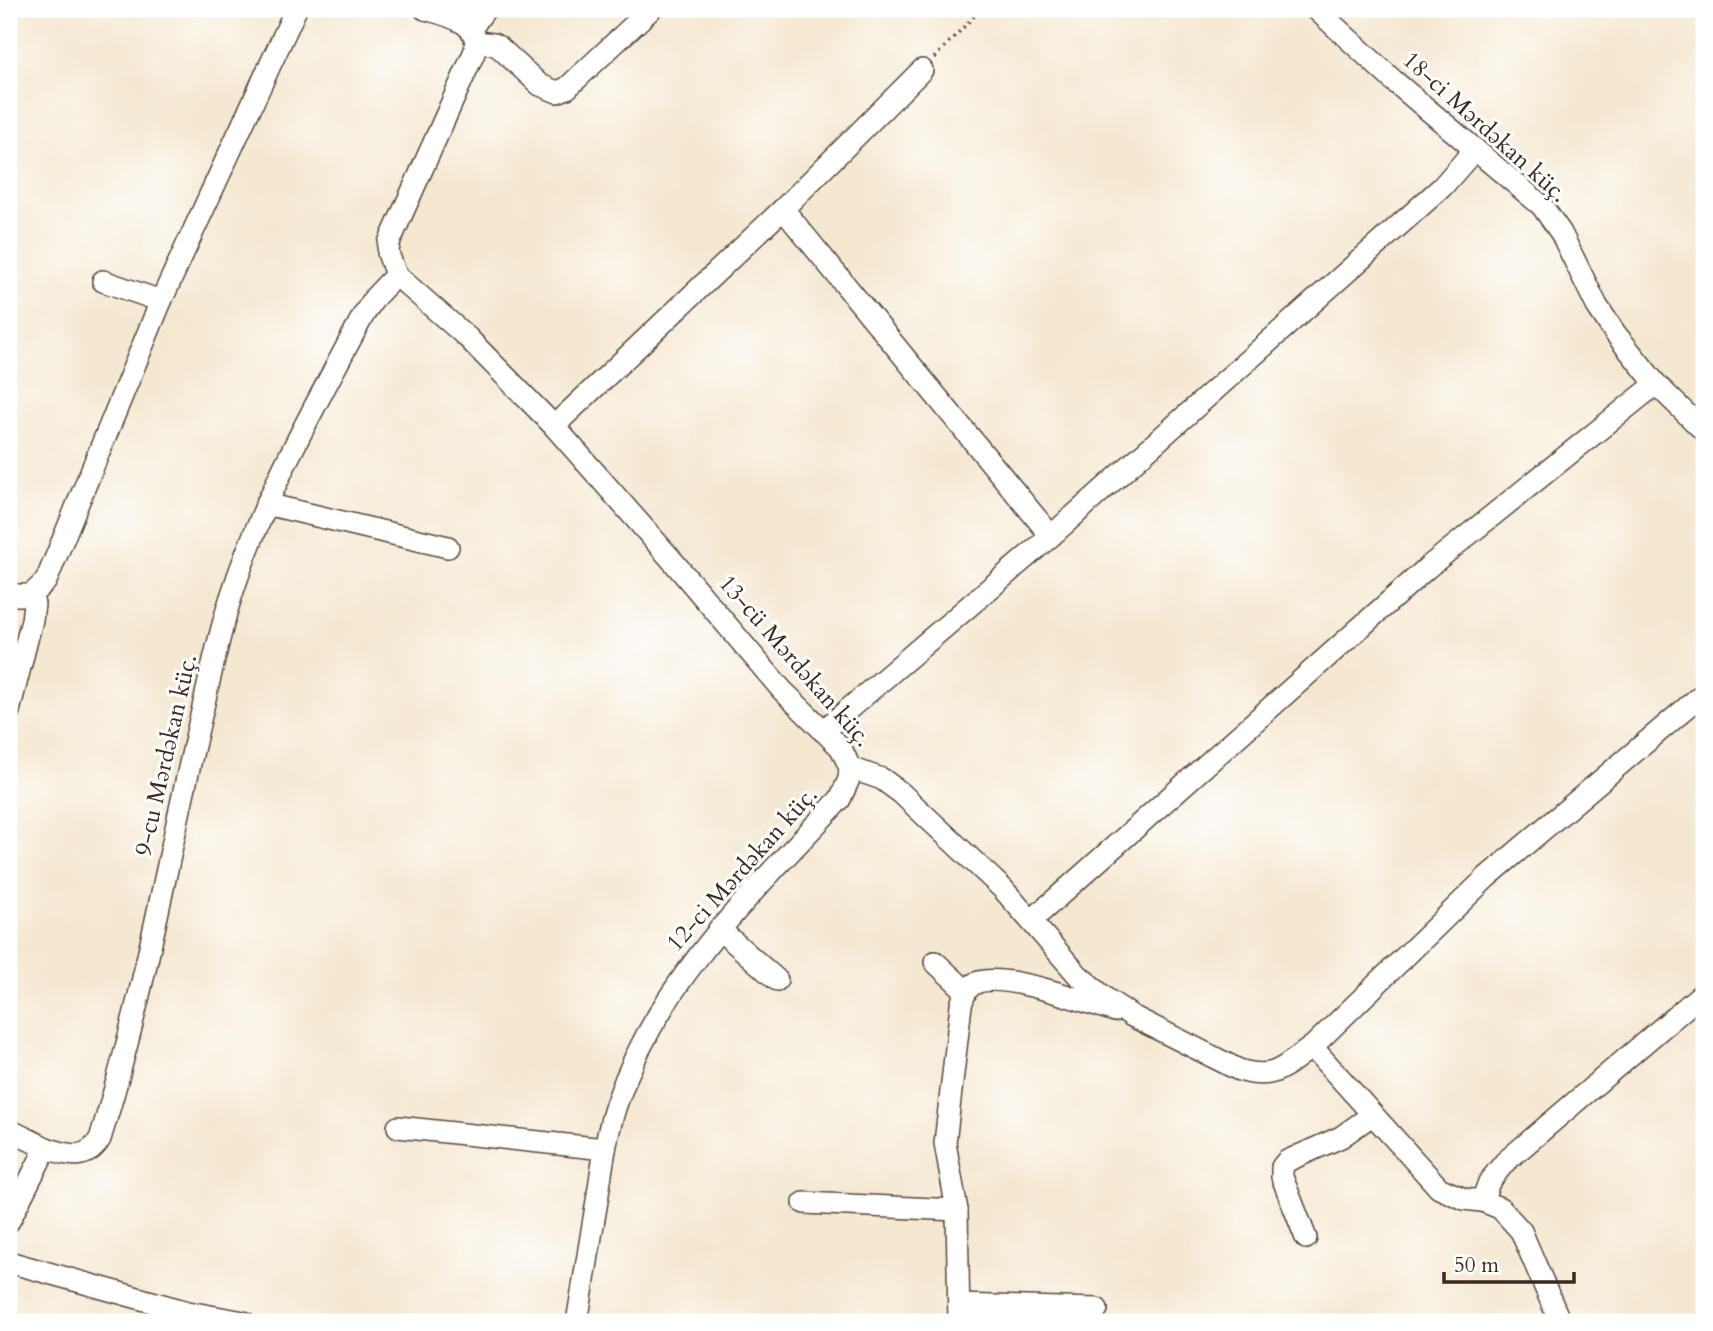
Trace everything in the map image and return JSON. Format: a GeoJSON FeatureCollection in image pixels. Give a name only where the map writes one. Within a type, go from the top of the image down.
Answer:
{"type":"FeatureCollection","features":[{"type":"Feature","properties":{"kind":"street"},"geometry":{"type":"LineString","coordinates":[[9,596],[31,595],[40,589],[49,574],[161,301],[296,9]]}},
{"type":"Feature","properties":{"kind":"street"},"geometry":{"type":"LineString","coordinates":[[425,9],[458,20],[474,35],[499,47],[540,85],[557,92],[567,88],[651,9]]}},
{"type":"Feature","properties":{"kind":"street"},"geometry":{"type":"LineString","coordinates":[[396,275],[388,253],[389,243],[470,62],[474,35],[485,9]]}},
{"type":"Feature","properties":{"kind":"street","name":"18-ci Mərdəkan küç."},"geometry":{"type":"LineString","coordinates":[[1315,9],[1395,82],[1542,206],[1561,233],[1597,306],[1615,333],[1656,384],[1704,431]]}},
{"type":"Feature","properties":{"kind":"street"},"geometry":{"type":"LineString","coordinates":[[554,426],[783,209],[922,70]]}},
{"type":"Feature","properties":{"kind":"street"},"geometry":{"type":"LineString","coordinates":[[823,732],[1051,536],[1442,187],[1475,149]]}},
{"type":"Feature","properties":{"kind":"street"},"geometry":{"type":"LineString","coordinates":[[783,209],[1051,536]]}},
{"type":"Feature","properties":{"kind":"street","name":"13-cü Mərdəkan küç."},"geometry":{"type":"LineString","coordinates":[[396,275],[468,338],[554,426],[782,690],[841,748],[850,768],[882,779],[901,793],[1003,888],[1064,959],[1105,998],[1132,1016],[1238,1070],[1254,1075],[1270,1075],[1312,1047],[1487,877],[1704,693]]}},
{"type":"Feature","properties":{"kind":"street","name":"9-cu Mərdəkan küç."},"geometry":{"type":"LineString","coordinates":[[46,1148],[61,1153],[85,1154],[95,1148],[100,1139],[135,1020],[173,832],[230,599],[266,504],[289,453],[364,314],[375,297],[396,275]]}},
{"type":"Feature","properties":{"kind":"street"},"geometry":{"type":"LineString","coordinates":[[103,281],[161,301]]}},
{"type":"Feature","properties":{"kind":"street"},"geometry":{"type":"LineString","coordinates":[[1032,920],[1427,568],[1656,384]]}},
{"type":"Feature","properties":{"kind":"street"},"geometry":{"type":"LineString","coordinates":[[266,504],[447,547]]}},
{"type":"Feature","properties":{"kind":"street"},"geometry":{"type":"LineString","coordinates":[[9,711],[32,620],[34,604],[31,595]]}},
{"type":"Feature","properties":{"kind":"street","name":"12-ci Mərdəkan küç."},"geometry":{"type":"LineString","coordinates":[[577,1322],[605,1149],[617,1102],[645,1039],[681,978],[719,929],[840,799],[849,779],[850,768]]}},
{"type":"Feature","properties":{"kind":"street"},"geometry":{"type":"LineString","coordinates":[[719,929],[777,980]]}},
{"type":"Feature","properties":{"kind":"street"},"geometry":{"type":"LineString","coordinates":[[1046,990],[1064,959]]}},
{"type":"Feature","properties":{"kind":"street"},"geometry":{"type":"LineString","coordinates":[[935,962],[966,990]]}},
{"type":"Feature","properties":{"kind":"street"},"geometry":{"type":"LineString","coordinates":[[1097,1309],[959,1313],[957,1210],[945,1143],[961,1005],[966,990],[974,983],[989,979],[1046,990],[1132,1016]]}},
{"type":"Feature","properties":{"kind":"street"},"geometry":{"type":"LineString","coordinates":[[1482,1200],[1489,1182],[1504,1162],[1704,992]]}},
{"type":"Feature","properties":{"kind":"street"},"geometry":{"type":"LineString","coordinates":[[1312,1047],[1438,1188],[1464,1199],[1482,1200],[1500,1208],[1521,1231],[1560,1322]]}},
{"type":"Feature","properties":{"kind":"street"},"geometry":{"type":"LineString","coordinates":[[1306,1238],[1282,1177],[1282,1167],[1287,1161],[1341,1137],[1372,1115]]}},
{"type":"Feature","properties":{"kind":"street"},"geometry":{"type":"LineString","coordinates":[[398,1127],[605,1149]]}},
{"type":"Feature","properties":{"kind":"street"},"geometry":{"type":"LineString","coordinates":[[9,1130],[46,1148],[9,1221]]}},
{"type":"Feature","properties":{"kind":"street"},"geometry":{"type":"LineString","coordinates":[[804,1203],[957,1210]]}},
{"type":"Feature","properties":{"kind":"street"},"geometry":{"type":"LineString","coordinates":[[9,1262],[188,1312],[244,1322]]}},
{"type":"Feature","properties":{"kind":"path"},"geometry":{"type":"LineString","coordinates":[[922,70],[981,9]]}}]}
